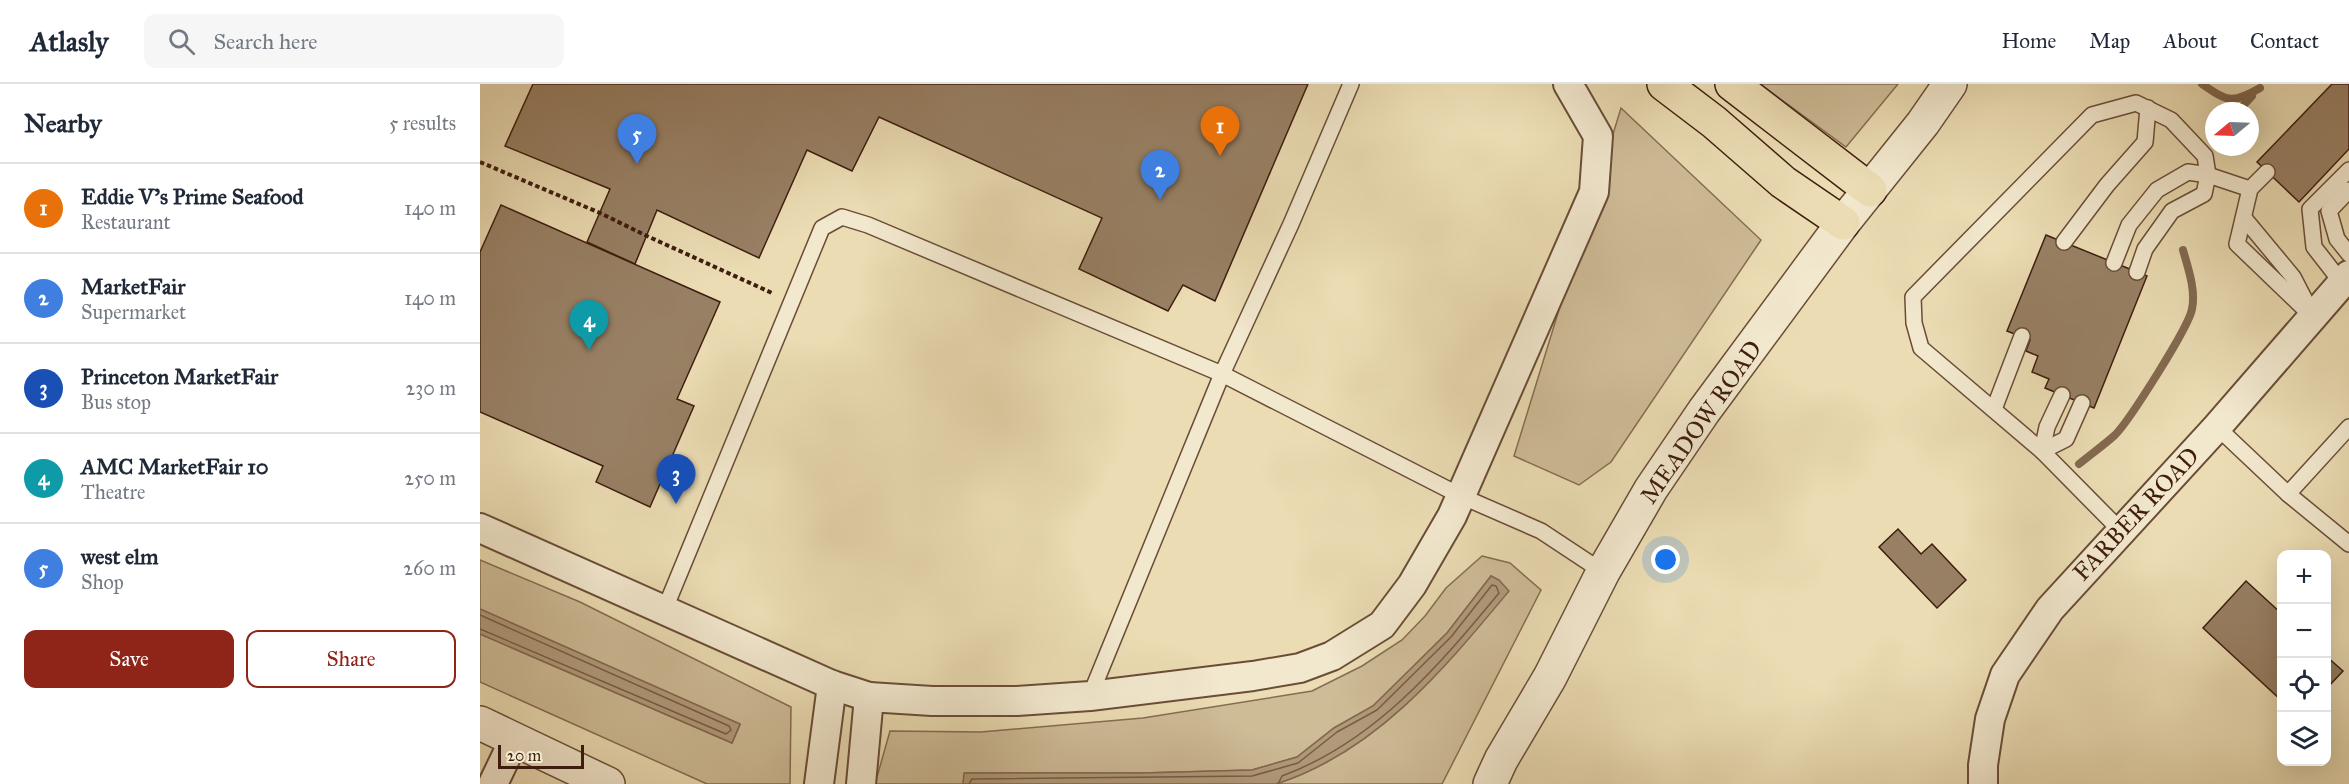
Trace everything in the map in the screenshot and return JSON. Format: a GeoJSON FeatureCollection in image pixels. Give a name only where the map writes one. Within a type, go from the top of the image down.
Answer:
{"type":"FeatureCollection","features":[{"type":"Feature","properties":{"kind":"highway"},"geometry":{"type":"LineString","coordinates":[[1664,84],[1714,122],[1783,182],[1843,223]]}},
{"type":"Feature","properties":{"kind":"highway"},"geometry":{"type":"LineString","coordinates":[[1732,84],[1870,190]]}},
{"type":"Feature","properties":{"kind":"street"},"geometry":{"type":"LineString","coordinates":[[480,528],[832,685],[869,697],[932,701],[1017,701],[1090,696],[1259,675],[1300,668],[1332,656],[1382,625],[1412,585],[1461,496],[1594,192],[1598,136],[1568,84]]}},
{"type":"Feature","properties":{"kind":"street","name":"MEADOW ROAD"},"geometry":{"type":"LineString","coordinates":[[1490,784],[1501,760],[1550,677],[1604,572],[1651,489],[1704,411],[1843,223],[1923,123],[1950,84]]}},
{"type":"Feature","properties":{"kind":"street","name":"FARBER ROAD"},"geometry":{"type":"LineString","coordinates":[[1983,784],[1983,765],[1990,719],[2005,675],[2050,609],[2217,427],[2345,279]]}},
{"type":"Feature","properties":{"kind":"street"},"geometry":{"type":"LineString","coordinates":[[819,784],[832,685]]}},
{"type":"Feature","properties":{"kind":"street"},"geometry":{"type":"LineString","coordinates":[[861,784],[869,697]]}},
{"type":"Feature","properties":{"kind":"street"},"geometry":{"type":"LineString","coordinates":[[480,723],[608,784]]}},
{"type":"Feature","properties":{"kind":"street"},"geometry":{"type":"LineString","coordinates":[[493,784],[514,738]]}},
{"type":"Feature","properties":{"kind":"lane"},"geometry":{"type":"LineString","coordinates":[[1090,696],[1222,375],[1291,225],[1351,84]]}},
{"type":"Feature","properties":{"kind":"lane"},"geometry":{"type":"LineString","coordinates":[[2121,531],[2042,451],[1921,348],[1914,323],[1913,297],[2092,115],[2136,103],[2171,120],[2205,156],[2208,175],[2204,194],[2172,211],[2145,249],[2138,272]]}},
{"type":"Feature","properties":{"kind":"lane"},"geometry":{"type":"LineString","coordinates":[[2064,242],[2107,185],[2145,142],[2148,108]]}},
{"type":"Feature","properties":{"kind":"lane"},"geometry":{"type":"LineString","coordinates":[[2345,279],[2314,247],[2310,208],[2349,170]]}},
{"type":"Feature","properties":{"kind":"lane"},"geometry":{"type":"LineString","coordinates":[[2114,263],[2129,225],[2157,190],[2188,172],[2208,175],[2250,189]]}},
{"type":"Feature","properties":{"kind":"lane"},"geometry":{"type":"LineString","coordinates":[[2267,172],[2250,189],[2237,244],[2313,317]]}},
{"type":"Feature","properties":{"kind":"lane"},"geometry":{"type":"LineString","coordinates":[[2349,190],[2329,212],[2337,239],[2349,254]]}},
{"type":"Feature","properties":{"kind":"lane"},"geometry":{"type":"LineString","coordinates":[[664,611],[822,228],[842,217],[868,225],[1222,375],[1461,496],[1541,531],[1604,572]]}},
{"type":"Feature","properties":{"kind":"lane"},"geometry":{"type":"LineString","coordinates":[[2244,218],[2294,277],[2313,317]]}},
{"type":"Feature","properties":{"kind":"lane"},"geometry":{"type":"LineString","coordinates":[[1994,409],[2022,336]]}},
{"type":"Feature","properties":{"kind":"lane"},"geometry":{"type":"LineString","coordinates":[[2042,451],[2047,427],[2062,395]]}},
{"type":"Feature","properties":{"kind":"lane"},"geometry":{"type":"LineString","coordinates":[[2042,451],[2066,439],[2082,403]]}},
{"type":"Feature","properties":{"kind":"lane"},"geometry":{"type":"LineString","coordinates":[[2217,427],[2288,494],[2349,544]]}},
{"type":"Feature","properties":{"kind":"lane"},"geometry":{"type":"LineString","coordinates":[[2288,494],[2349,427]]}},
{"type":"Feature","properties":{"kind":"path"},"geometry":{"type":"LineString","coordinates":[[480,162],[600,213],[647,237],[793,302]]}},
{"type":"Feature","properties":{"kind":"shaded area"},"geometry":{"type":"Polygon","coordinates":[[[1760,84],[1898,84],[1846,147],[1760,84]]]}},
{"type":"Feature","properties":{"kind":"shaded area"},"geometry":{"type":"Polygon","coordinates":[[[1621,108],[1761,240],[1611,462],[1579,485],[1514,456],[1621,108]]]}},
{"type":"Feature","properties":{"kind":"shaded area"},"geometry":{"type":"Polygon","coordinates":[[[1482,556],[1510,563],[1541,590],[1442,784],[1276,784],[1312,770],[1345,751],[1405,705],[1433,678],[1508,591],[1499,580],[1491,576],[1447,633],[1373,706],[1334,728],[1297,757],[1252,770],[1142,773],[965,773],[963,784],[875,784],[890,731],[981,732],[1143,718],[1312,691],[1362,666],[1402,640],[1425,616],[1446,588],[1482,556]]]}},
{"type":"Feature","properties":{"kind":"shaded area"},"geometry":{"type":"Polygon","coordinates":[[[480,560],[580,602],[791,707],[790,784],[707,784],[480,682],[480,634],[732,743],[740,725],[480,609],[480,560]]]}},
{"type":"Feature","properties":{"kind":"water"},"geometry":{"type":"Polygon","coordinates":[[[1491,576],[1499,580],[1509,591],[1459,650],[1406,705],[1377,729],[1312,770],[1276,784],[963,784],[964,773],[1142,773],[1252,770],[1297,757],[1334,728],[1373,706],[1447,633],[1491,576]]]}},
{"type":"Feature","properties":{"kind":"water"},"geometry":{"type":"Polygon","coordinates":[[[480,609],[740,724],[732,743],[480,634],[480,609]]]}},
{"type":"Feature","properties":{"kind":"building"},"geometry":{"type":"Polygon","coordinates":[[[533,84],[1308,84],[1215,301],[1183,285],[1168,311],[1079,269],[1102,218],[879,117],[852,171],[807,150],[759,258],[657,210],[635,264],[587,242],[610,189],[505,146],[533,84]]]}},
{"type":"Feature","properties":{"kind":"building"},"geometry":{"type":"Polygon","coordinates":[[[2332,84],[2349,84],[2349,149],[2299,202],[2257,162],[2332,84]]]}},
{"type":"Feature","properties":{"kind":"building"},"geometry":{"type":"Polygon","coordinates":[[[501,205],[720,302],[677,399],[694,406],[650,507],[596,482],[603,466],[480,412],[480,252],[501,205]]]}},
{"type":"Feature","properties":{"kind":"building"},"geometry":{"type":"Polygon","coordinates":[[[2046,235],[2147,276],[2094,408],[2045,388],[2049,379],[2032,372],[2038,356],[2026,351],[2030,340],[2007,331],[2046,235]]]}},
{"type":"Feature","properties":{"kind":"building"},"geometry":{"type":"Polygon","coordinates":[[[1898,529],[1921,554],[1932,544],[1966,580],[1937,608],[1879,547],[1898,529]]]}},
{"type":"Feature","properties":{"kind":"building"},"geometry":{"type":"Polygon","coordinates":[[[2246,581],[2277,609],[2277,696],[2203,628],[2246,581]]]}},
{"type":"Feature","properties":{"kind":"building"},"geometry":{"type":"Polygon","coordinates":[[[2331,660],[2343,671],[2331,684],[2331,660]]]}},
{"type":"Feature","properties":{"kind":"waterway"},"geometry":{"type":"LineString","coordinates":[[2202,84],[2230,99],[2243,97],[2260,88]]}},
{"type":"Feature","properties":{"kind":"waterway"},"geometry":{"type":"LineString","coordinates":[[2246,102],[2252,96]]}},
{"type":"Feature","properties":{"kind":"waterway"},"geometry":{"type":"LineString","coordinates":[[2079,464],[2115,435],[2158,374],[2181,334],[2193,302],[2191,279],[2183,250]]}},
{"type":"Feature","properties":{"kind":"place","name":"Eddie V's Prime Seafood"},"geometry":{"type":"Point","coordinates":[1220,156]}},
{"type":"Feature","properties":{"kind":"place","name":"west elm"},"geometry":{"type":"Point","coordinates":[637,164]}},
{"type":"Feature","properties":{"kind":"place","name":"MarketFair"},"geometry":{"type":"Point","coordinates":[1160,200]}},
{"type":"Feature","properties":{"kind":"place","name":"AMC MarketFair 10"},"geometry":{"type":"Point","coordinates":[589,350]}},
{"type":"Feature","properties":{"kind":"place","name":"Princeton MarketFair"},"geometry":{"type":"Point","coordinates":[676,504]}}]}
